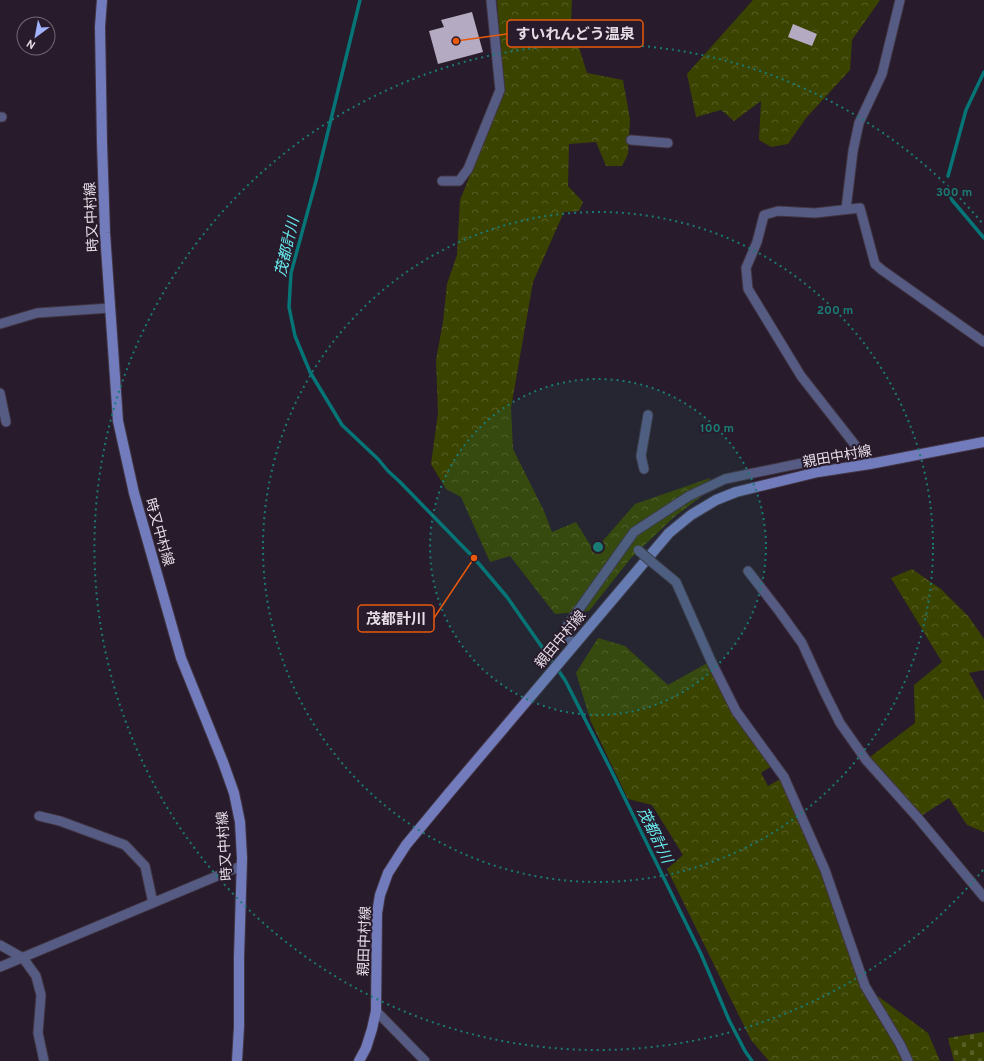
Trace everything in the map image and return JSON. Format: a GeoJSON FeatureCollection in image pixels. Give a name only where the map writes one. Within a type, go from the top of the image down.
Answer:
{"type":"FeatureCollection","features":[{"type":"Feature","properties":{"kind":"main road","name":"時又中村線"},"geometry":{"type":"LineString","coordinates":[[102,0],[100,27],[102,143],[110,308],[118,421],[134,493],[181,658],[234,793],[240,822],[242,866],[237,1061]]}},
{"type":"Feature","properties":{"kind":"main road","name":"親田中村線"},"geometry":{"type":"LineString","coordinates":[[359,1061],[366,1048],[376,1011],[377,913],[380,895],[388,873],[406,845],[539,685],[669,533],[691,515],[716,500],[736,492],[818,472],[870,464],[984,442]]}},
{"type":"Feature","properties":{"kind":"street"},"geometry":{"type":"LineString","coordinates":[[442,181],[459,181],[468,169],[500,90],[491,0]]}},
{"type":"Feature","properties":{"kind":"street"},"geometry":{"type":"LineString","coordinates":[[846,209],[858,123],[882,74],[900,0]]}},
{"type":"Feature","properties":{"kind":"street"},"geometry":{"type":"LineString","coordinates":[[631,140],[668,143]]}},
{"type":"Feature","properties":{"kind":"street"},"geometry":{"type":"LineString","coordinates":[[870,464],[801,376],[748,289],[746,268],[757,242],[764,215],[778,211],[815,213],[860,208],[875,264],[984,342]]}},
{"type":"Feature","properties":{"kind":"street"},"geometry":{"type":"LineString","coordinates":[[0,324],[37,314],[110,308]]}},
{"type":"Feature","properties":{"kind":"street"},"geometry":{"type":"LineString","coordinates":[[0,393],[6,422]]}},
{"type":"Feature","properties":{"kind":"street"},"geometry":{"type":"LineString","coordinates":[[644,469],[641,456],[648,415]]}},
{"type":"Feature","properties":{"kind":"street"},"geometry":{"type":"LineString","coordinates":[[574,645],[567,636],[567,626],[634,532],[689,496],[725,479],[812,461]]}},
{"type":"Feature","properties":{"kind":"street"},"geometry":{"type":"LineString","coordinates":[[627,540],[676,582],[710,662],[736,711],[784,777],[825,870],[864,986],[900,1044],[908,1061]]}},
{"type":"Feature","properties":{"kind":"street"},"geometry":{"type":"LineString","coordinates":[[748,571],[802,643],[840,723],[866,760],[918,818],[984,897]]}},
{"type":"Feature","properties":{"kind":"street"},"geometry":{"type":"LineString","coordinates":[[39,816],[60,821],[125,845],[145,866],[153,903]]}},
{"type":"Feature","properties":{"kind":"street"},"geometry":{"type":"LineString","coordinates":[[0,967],[242,866]]}},
{"type":"Feature","properties":{"kind":"street"},"geometry":{"type":"LineString","coordinates":[[0,945],[23,958],[36,976],[41,995],[38,1033],[44,1061]]}},
{"type":"Feature","properties":{"kind":"street"},"geometry":{"type":"LineString","coordinates":[[376,1011],[425,1061]]}},
{"type":"Feature","properties":{"kind":"green space"},"geometry":{"type":"Polygon","coordinates":[[[497,0],[572,0],[571,22],[587,73],[623,80],[630,119],[628,154],[622,166],[606,166],[596,142],[569,144],[568,186],[583,202],[579,211],[564,212],[533,282],[511,408],[513,449],[544,511],[552,532],[576,522],[594,551],[635,504],[710,478],[702,496],[674,517],[631,558],[589,611],[555,614],[510,556],[490,562],[461,497],[446,489],[431,464],[438,413],[436,360],[443,322],[447,284],[457,255],[460,200],[504,91],[497,0]]]}},
{"type":"Feature","properties":{"kind":"green space"},"geometry":{"type":"Polygon","coordinates":[[[753,0],[880,0],[852,40],[850,70],[806,118],[788,144],[771,147],[759,140],[761,101],[734,121],[721,110],[696,117],[687,74],[753,0]]]}},
{"type":"Feature","properties":{"kind":"green space"},"geometry":{"type":"Polygon","coordinates":[[[912,569],[941,589],[969,617],[984,639],[984,670],[969,673],[984,700],[984,832],[967,825],[949,798],[918,818],[866,760],[915,723],[914,685],[942,662],[891,578],[912,569]]]}},
{"type":"Feature","properties":{"kind":"green space"},"geometry":{"type":"Polygon","coordinates":[[[598,638],[625,646],[668,685],[711,661],[736,711],[775,764],[761,773],[768,786],[784,777],[821,862],[864,986],[928,1033],[940,1061],[769,1061],[751,1040],[667,869],[683,855],[652,805],[628,799],[591,722],[576,673],[598,638]]]}},
{"type":"Feature","properties":{"kind":"green space"},"geometry":{"type":"Polygon","coordinates":[[[984,1032],[984,1061],[954,1061],[948,1038],[984,1032]]]}},
{"type":"Feature","properties":{"kind":"building"},"geometry":{"type":"Polygon","coordinates":[[[472,12],[483,52],[438,64],[429,31],[444,27],[441,20],[472,12]]]}},
{"type":"Feature","properties":{"kind":"building"},"geometry":{"type":"Polygon","coordinates":[[[793,24],[817,34],[812,46],[788,37],[793,24]]]}},
{"type":"Feature","properties":{"kind":"waterway","name":"茂都計川"},"geometry":{"type":"LineString","coordinates":[[360,0],[316,181],[291,273],[289,307],[295,336],[310,372],[342,425],[378,459],[474,558],[507,597],[565,680],[701,954],[729,1020],[745,1051],[752,1061]]}},
{"type":"Feature","properties":{"kind":"waterway"},"geometry":{"type":"LineString","coordinates":[[948,176],[966,110],[984,72]]}},
{"type":"Feature","properties":{"kind":"waterway"},"geometry":{"type":"LineString","coordinates":[[948,191],[952,200],[984,238]]}},
{"type":"Feature","properties":{"kind":"place","name":"すいれんどう温泉"},"geometry":{"type":"Point","coordinates":[456,41]}},
{"type":"Feature","properties":{"kind":"place","name":"茂都計川"},"geometry":{"type":"Point","coordinates":[474,558]}}]}
